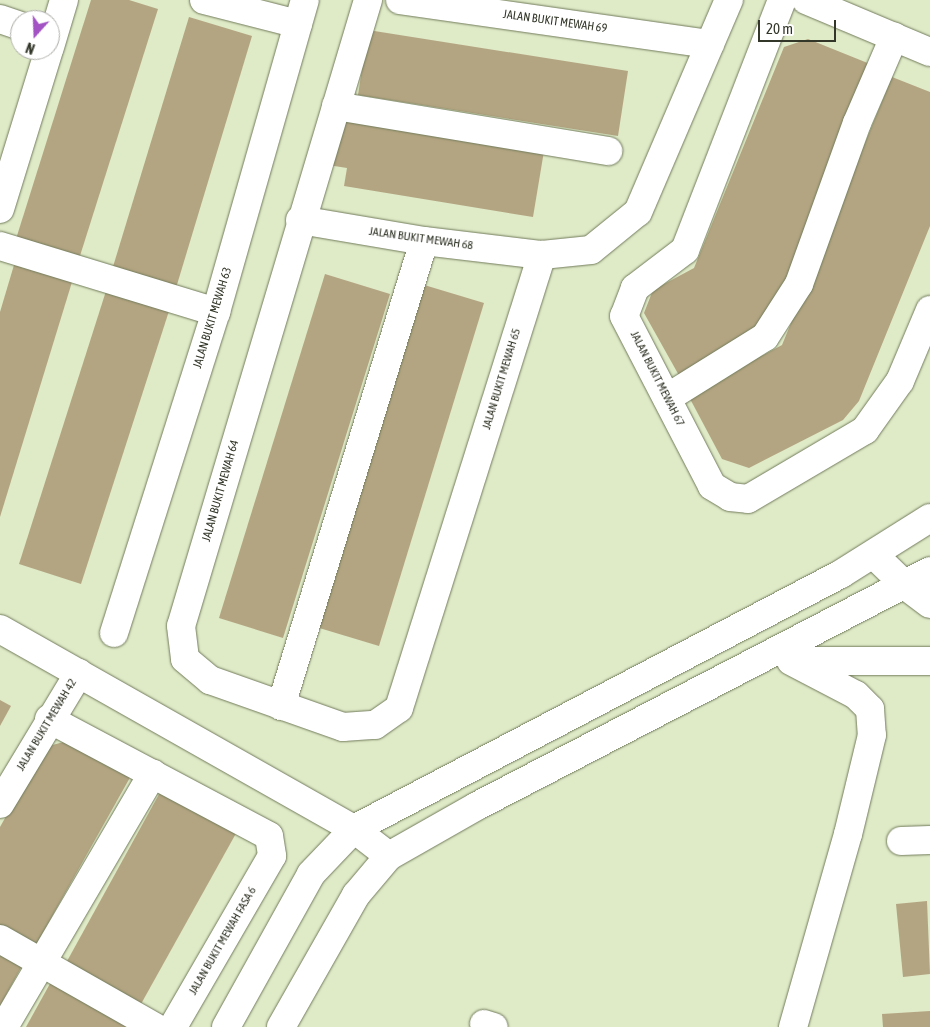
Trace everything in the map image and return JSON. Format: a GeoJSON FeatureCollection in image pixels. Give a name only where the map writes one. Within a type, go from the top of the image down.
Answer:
{"type":"FeatureCollection","features":[{"type":"Feature","properties":{"kind":"street"},"geometry":{"type":"LineString","coordinates":[[60,13],[64,0]]}},
{"type":"Feature","properties":{"kind":"street"},"geometry":{"type":"LineString","coordinates":[[204,0],[302,12]]}},
{"type":"Feature","properties":{"kind":"street","name":"JALAN BUKIT MEWAH 64"},"geometry":{"type":"LineString","coordinates":[[281,706],[210,680],[185,659],[181,626],[300,220],[368,0]]}},
{"type":"Feature","properties":{"kind":"street","name":"JALAN BUKIT MEWAH 69"},"geometry":{"type":"LineString","coordinates":[[400,0],[710,44]]}},
{"type":"Feature","properties":{"kind":"street"},"geometry":{"type":"LineString","coordinates":[[542,255],[591,250],[638,212],[729,0]]}},
{"type":"Feature","properties":{"kind":"street","name":"JALAN BUKIT MEWAH 67"},"geometry":{"type":"LineString","coordinates":[[782,0],[685,250],[635,288],[624,316],[712,486],[730,498],[748,499],[865,430],[900,381],[930,310]]}},
{"type":"Feature","properties":{"kind":"street"},"geometry":{"type":"LineString","coordinates":[[806,0],[930,52]]}},
{"type":"Feature","properties":{"kind":"street","name":"JALAN BUKIT MEWAH 63"},"geometry":{"type":"LineString","coordinates":[[114,634],[216,312],[302,12]]}},
{"type":"Feature","properties":{"kind":"street"},"geometry":{"type":"LineString","coordinates":[[667,398],[765,337],[799,284],[857,123],[894,37]]}},
{"type":"Feature","properties":{"kind":"street"},"geometry":{"type":"LineString","coordinates":[[0,209],[46,60]]}},
{"type":"Feature","properties":{"kind":"street"},"geometry":{"type":"LineString","coordinates":[[336,106],[608,151]]}},
{"type":"Feature","properties":{"kind":"street","name":"JALAN BUKIT MEWAH 68"},"geometry":{"type":"LineString","coordinates":[[300,220],[424,241],[542,255]]}},
{"type":"Feature","properties":{"kind":"street"},"geometry":{"type":"LineString","coordinates":[[281,706],[424,241]]}},
{"type":"Feature","properties":{"kind":"street"},"geometry":{"type":"LineString","coordinates":[[0,246],[216,312]]}},
{"type":"Feature","properties":{"kind":"street","name":"JALAN BUKIT MEWAH 65"},"geometry":{"type":"LineString","coordinates":[[281,706],[343,727],[375,725],[399,708],[542,255]]}},
{"type":"Feature","properties":{"kind":"street"},"geometry":{"type":"LineString","coordinates":[[226,1027],[311,874],[354,829],[884,549],[930,518]]}},
{"type":"Feature","properties":{"kind":"street"},"geometry":{"type":"LineString","coordinates":[[884,549],[923,577],[930,604]]}},
{"type":"Feature","properties":{"kind":"street"},"geometry":{"type":"LineString","coordinates":[[281,1027],[356,895],[389,856],[477,806],[923,577]]}},
{"type":"Feature","properties":{"kind":"street"},"geometry":{"type":"LineString","coordinates":[[0,629],[354,829],[389,856]]}},
{"type":"Feature","properties":{"kind":"street"},"geometry":{"type":"LineString","coordinates":[[741,671],[791,661],[930,662]]}},
{"type":"Feature","properties":{"kind":"street"},"geometry":{"type":"LineString","coordinates":[[791,661],[856,695],[870,709],[872,735],[848,834],[793,1027]]}},
{"type":"Feature","properties":{"kind":"street","name":"JALAN BUKIT MEWAH 42"},"geometry":{"type":"LineString","coordinates":[[0,804],[49,719],[79,673]]}},
{"type":"Feature","properties":{"kind":"street"},"geometry":{"type":"LineString","coordinates":[[4,1027],[152,773],[49,719]]}},
{"type":"Feature","properties":{"kind":"street","name":"JALAN BUKIT MEWAH FASA 6"},"geometry":{"type":"LineString","coordinates":[[152,773],[269,836],[272,856],[173,1027]]}},
{"type":"Feature","properties":{"kind":"street"},"geometry":{"type":"LineString","coordinates":[[901,841],[930,840]]}},
{"type":"Feature","properties":{"kind":"street"},"geometry":{"type":"LineString","coordinates":[[0,939],[155,1027]]}},
{"type":"Feature","properties":{"kind":"building"},"geometry":{"type":"Polygon","coordinates":[[[91,0],[129,0],[158,9],[79,259],[16,239],[91,0]]]}},
{"type":"Feature","properties":{"kind":"building"},"geometry":{"type":"Polygon","coordinates":[[[189,17],[252,36],[176,288],[112,270],[189,17]]]}},
{"type":"Feature","properties":{"kind":"building"},"geometry":{"type":"Polygon","coordinates":[[[368,30],[628,71],[618,136],[358,95],[368,30]]]}},
{"type":"Feature","properties":{"kind":"building"},"geometry":{"type":"Polygon","coordinates":[[[808,39],[875,66],[767,331],[681,379],[644,313],[653,290],[694,268],[784,47],[808,39]]]}},
{"type":"Feature","properties":{"kind":"building"},"geometry":{"type":"Polygon","coordinates":[[[892,77],[930,92],[930,226],[859,401],[843,420],[749,468],[722,459],[688,395],[782,345],[892,77]]]}},
{"type":"Feature","properties":{"kind":"building"},"geometry":{"type":"Polygon","coordinates":[[[336,117],[544,151],[533,217],[344,186],[347,168],[328,165],[336,117]]]}},
{"type":"Feature","properties":{"kind":"building"},"geometry":{"type":"Polygon","coordinates":[[[14,265],[72,282],[0,517],[0,312],[14,265]]]}},
{"type":"Feature","properties":{"kind":"building"},"geometry":{"type":"Polygon","coordinates":[[[325,274],[390,294],[283,638],[219,618],[325,274]]]}},
{"type":"Feature","properties":{"kind":"building"},"geometry":{"type":"Polygon","coordinates":[[[421,284],[484,303],[379,646],[316,627],[421,284]]]}},
{"type":"Feature","properties":{"kind":"building"},"geometry":{"type":"Polygon","coordinates":[[[106,291],[169,311],[81,584],[19,564],[106,291]]]}},
{"type":"Feature","properties":{"kind":"building"},"geometry":{"type":"Polygon","coordinates":[[[0,700],[11,706],[0,726],[0,700]]]}},
{"type":"Feature","properties":{"kind":"building"},"geometry":{"type":"Polygon","coordinates":[[[71,740],[132,774],[36,945],[0,925],[0,827],[45,747],[71,740]]]}},
{"type":"Feature","properties":{"kind":"building"},"geometry":{"type":"Polygon","coordinates":[[[163,787],[239,828],[141,1004],[66,963],[163,787]]]}},
{"type":"Feature","properties":{"kind":"building"},"geometry":{"type":"Polygon","coordinates":[[[927,901],[930,974],[903,977],[896,904],[927,901]]]}},
{"type":"Feature","properties":{"kind":"building"},"geometry":{"type":"Polygon","coordinates":[[[0,954],[22,966],[0,1006],[0,954]]]}},
{"type":"Feature","properties":{"kind":"building"},"geometry":{"type":"Polygon","coordinates":[[[52,980],[129,1023],[126,1027],[26,1027],[52,980]]]}},
{"type":"Feature","properties":{"kind":"building"},"geometry":{"type":"Polygon","coordinates":[[[930,1011],[930,1027],[883,1027],[882,1014],[930,1011]]]}}]}
